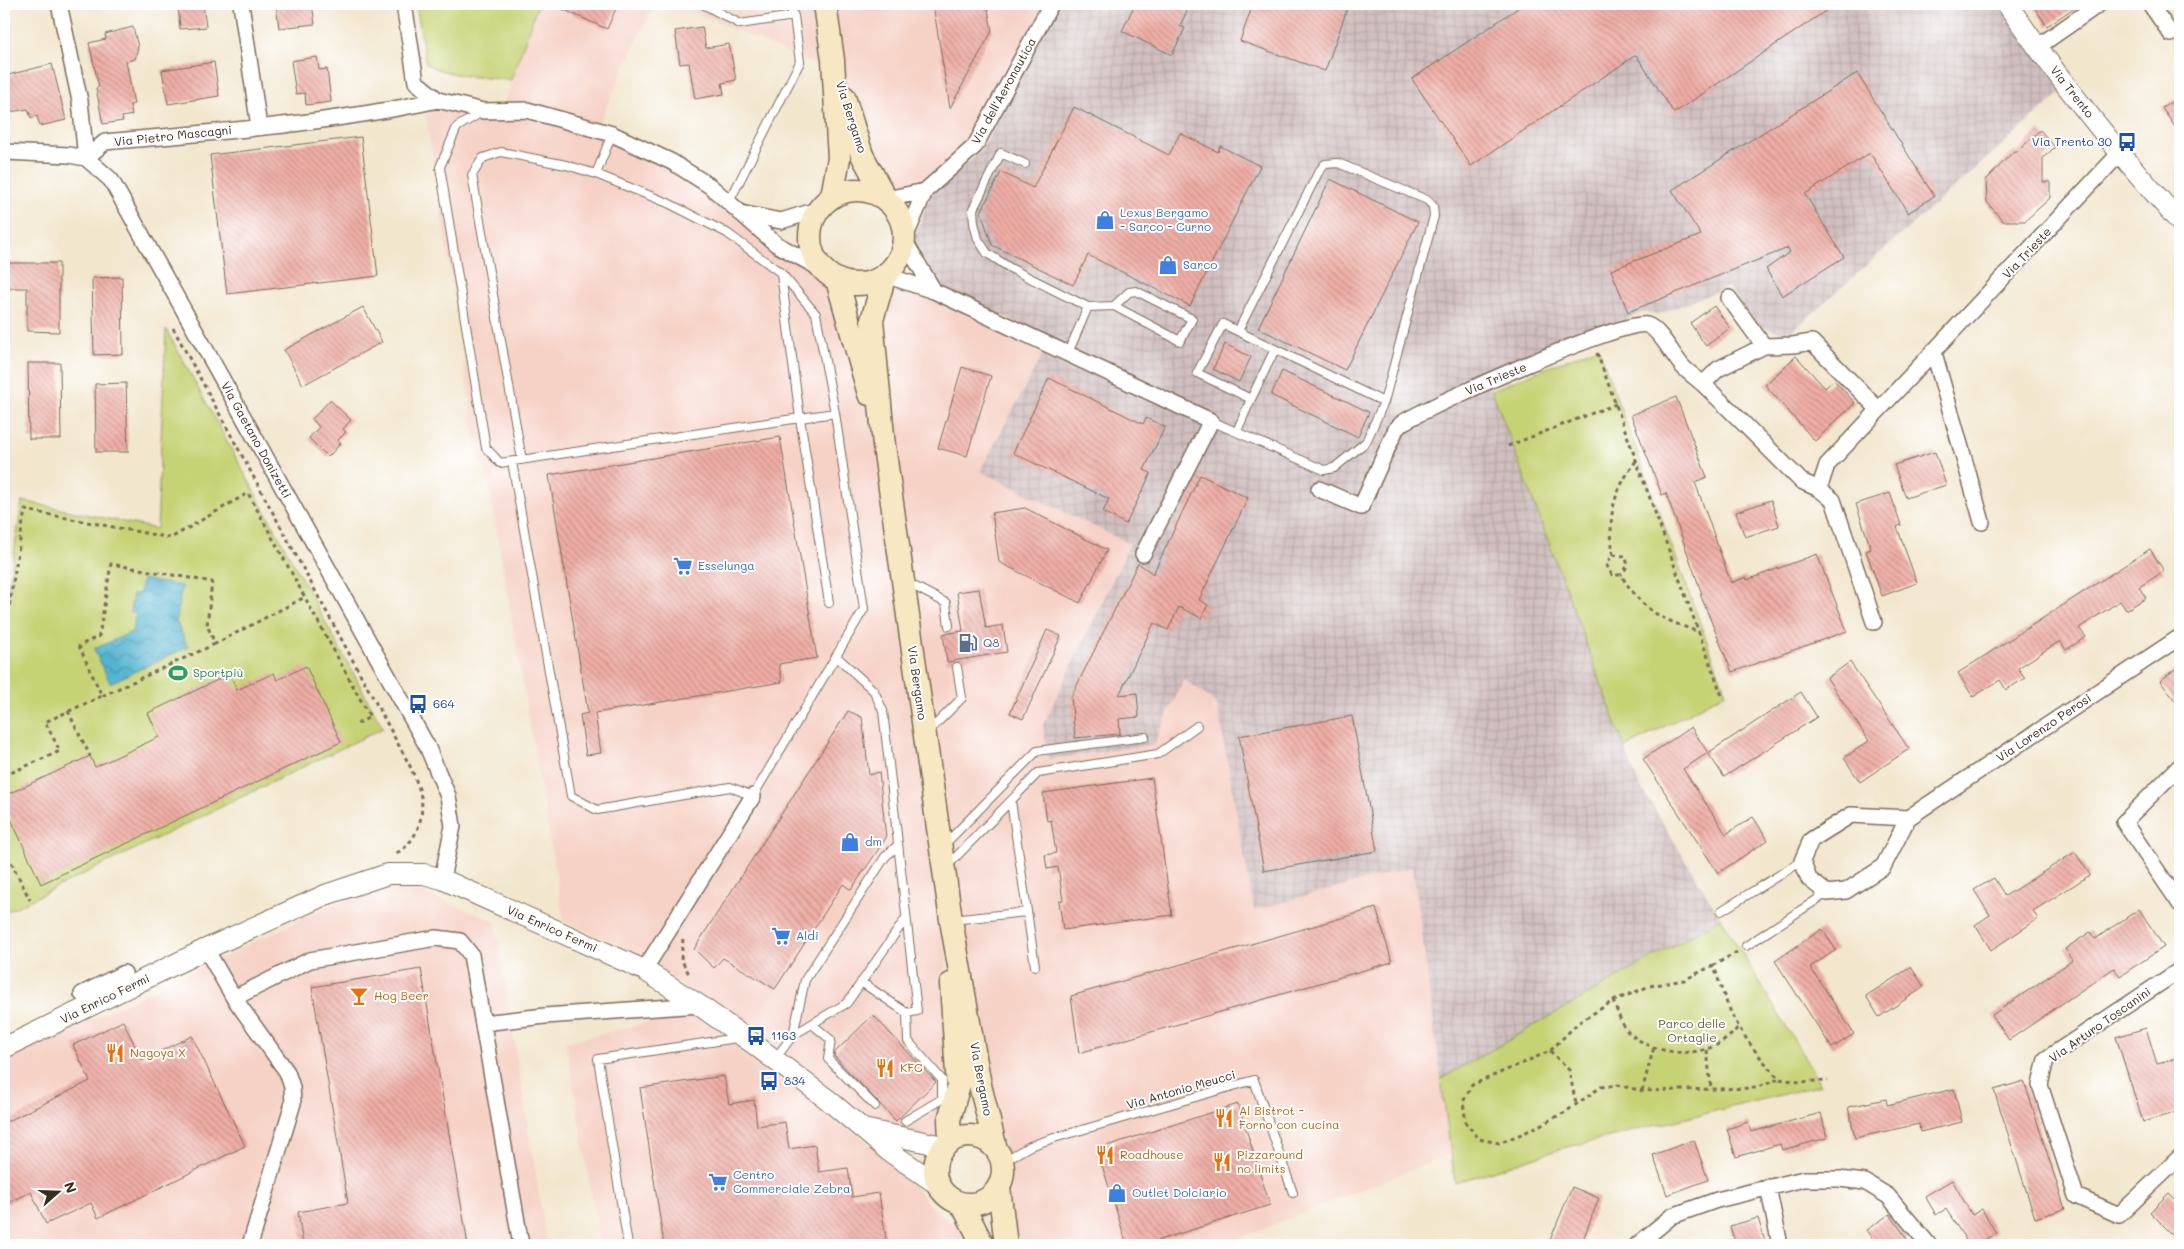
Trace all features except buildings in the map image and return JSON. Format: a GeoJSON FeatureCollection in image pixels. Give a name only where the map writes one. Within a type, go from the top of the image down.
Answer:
{"type":"FeatureCollection","features":[{"type":"Feature","properties":{"kind":"main road","name":"Via Bergamo"},"geometry":{"type":"LineString","coordinates":[[824,203],[839,158],[833,60],[825,4]]}},
{"type":"Feature","properties":{"kind":"main road","name":"Via Bergamo"},"geometry":{"type":"LineString","coordinates":[[833,60],[862,154],[886,199]]}},
{"type":"Feature","properties":{"kind":"main road"},"geometry":{"type":"LineString","coordinates":[[859,189],[873,192],[886,199],[900,217],[904,240],[898,260],[885,275],[870,282],[854,284],[830,275],[812,252],[810,230],[824,203],[845,190],[859,189]]}},
{"type":"Feature","properties":{"kind":"main road","name":"Via Bergamo"},"geometry":{"type":"LineString","coordinates":[[830,275],[884,446]]}},
{"type":"Feature","properties":{"kind":"main road","name":"Via Bergamo"},"geometry":{"type":"LineString","coordinates":[[885,275],[872,320],[884,446],[951,920],[980,1086],[999,1155]]}},
{"type":"Feature","properties":{"kind":"main road","name":"Via Bergamo"},"geometry":{"type":"LineString","coordinates":[[946,1143],[949,1120],[958,1088],[952,1007],[951,920]]}},
{"type":"Feature","properties":{"kind":"main road"},"geometry":{"type":"LineString","coordinates":[[972,1136],[984,1139],[999,1155],[1003,1177],[999,1187],[988,1197],[962,1204],[944,1195],[937,1184],[935,1168],[938,1154],[946,1143],[972,1136]]}},
{"type":"Feature","properties":{"kind":"main road"},"geometry":{"type":"LineString","coordinates":[[999,1187],[1006,1245]]}},
{"type":"Feature","properties":{"kind":"main road"},"geometry":{"type":"LineString","coordinates":[[962,1204],[983,1245]]}},
{"type":"Feature","properties":{"kind":"street"},"geometry":{"type":"LineString","coordinates":[[4,152],[69,155],[86,158],[80,101],[59,4]]}},
{"type":"Feature","properties":{"kind":"street"},"geometry":{"type":"LineString","coordinates":[[241,4],[259,128]]}},
{"type":"Feature","properties":{"kind":"street"},"geometry":{"type":"LineString","coordinates":[[404,4],[416,82],[438,100],[483,111],[527,110],[612,134],[672,162],[710,186],[776,244],[830,275]]}},
{"type":"Feature","properties":{"kind":"street","name":"Via dell'Aeronautica"},"geometry":{"type":"LineString","coordinates":[[904,240],[924,191],[975,146],[1051,4]]}},
{"type":"Feature","properties":{"kind":"street","name":"Via Trento"},"geometry":{"type":"LineString","coordinates":[[2006,4],[2036,48],[2120,153],[2180,222]]}},
{"type":"Feature","properties":{"kind":"street"},"geometry":{"type":"LineString","coordinates":[[2036,48],[2099,4]]}},
{"type":"Feature","properties":{"kind":"street"},"geometry":{"type":"LineString","coordinates":[[2150,4],[2171,34]]}},
{"type":"Feature","properties":{"kind":"street","name":"Via Pietro Mascagni"},"geometry":{"type":"LineString","coordinates":[[86,158],[105,142],[259,128],[396,109],[438,100]]}},
{"type":"Feature","properties":{"kind":"street","name":"Via Trieste"},"geometry":{"type":"LineString","coordinates":[[1819,489],[1827,465],[2120,153]]}},
{"type":"Feature","properties":{"kind":"street","name":"Via Gaetano Donizetti"},"geometry":{"type":"LineString","coordinates":[[86,158],[111,180],[427,746],[448,796],[453,826],[442,879]]}},
{"type":"Feature","properties":{"kind":"street","name":"Via dell'Aeronautica"},"geometry":{"type":"LineString","coordinates":[[886,199],[924,191]]}},
{"type":"Feature","properties":{"kind":"street"},"geometry":{"type":"LineString","coordinates":[[733,207],[780,221],[824,203]]}},
{"type":"Feature","properties":{"kind":"street"},"geometry":{"type":"LineString","coordinates":[[904,240],[934,291]]}},
{"type":"Feature","properties":{"kind":"street"},"geometry":{"type":"LineString","coordinates":[[885,275],[934,291],[1210,421],[1143,554]]}},
{"type":"Feature","properties":{"kind":"street"},"geometry":{"type":"LineString","coordinates":[[1729,298],[1764,346]]}},
{"type":"Feature","properties":{"kind":"street","name":"Via Trieste"},"geometry":{"type":"LineString","coordinates":[[1319,489],[1361,507],[1396,430],[1402,423],[1483,384],[1592,339],[1632,325],[1648,325],[1655,330],[1683,367],[1703,384],[1801,481],[1819,489],[1833,500],[1874,622]]}},
{"type":"Feature","properties":{"kind":"street"},"geometry":{"type":"LineString","coordinates":[[1703,384],[1718,368],[1764,346],[1812,342],[1879,410]]}},
{"type":"Feature","properties":{"kind":"street"},"geometry":{"type":"LineString","coordinates":[[1934,353],[1982,522]]}},
{"type":"Feature","properties":{"kind":"street","name":"Via Lorenzo Perosi"},"geometry":{"type":"LineString","coordinates":[[1827,893],[1846,891],[1883,867],[1908,818],[2180,637]]}},
{"type":"Feature","properties":{"kind":"street"},"geometry":{"type":"LineString","coordinates":[[2180,766],[2124,822],[2180,904]]}},
{"type":"Feature","properties":{"kind":"street"},"geometry":{"type":"LineString","coordinates":[[644,970],[753,796]]}},
{"type":"Feature","properties":{"kind":"street"},"geometry":{"type":"LineString","coordinates":[[1827,893],[1809,878],[1802,861],[1811,840],[1852,815],[1908,818]]}},
{"type":"Feature","properties":{"kind":"street","name":"Via Enrico Fermi"},"geometry":{"type":"LineString","coordinates":[[4,1048],[206,949],[325,896],[388,874],[424,874],[442,879],[644,970],[699,1005],[743,1037],[864,1129],[890,1152],[937,1184]]}},
{"type":"Feature","properties":{"kind":"street"},"geometry":{"type":"LineString","coordinates":[[234,998],[310,960],[436,938],[460,941],[471,955],[521,1245]]}},
{"type":"Feature","properties":{"kind":"street"},"geometry":{"type":"LineString","coordinates":[[206,949],[234,998],[287,1072],[292,1087],[293,1103],[250,1245]]}},
{"type":"Feature","properties":{"kind":"street","name":"Via Arturo Toscanini"},"geometry":{"type":"LineString","coordinates":[[2180,970],[2046,1060],[2040,1085],[2076,1196],[2120,1215],[2180,1157]]}},
{"type":"Feature","properties":{"kind":"street"},"geometry":{"type":"LineString","coordinates":[[82,994],[124,973]]}},
{"type":"Feature","properties":{"kind":"street"},"geometry":{"type":"LineString","coordinates":[[483,1023],[545,1016],[699,1005]]}},
{"type":"Feature","properties":{"kind":"street","name":"Via Enrico Fermi"},"geometry":{"type":"LineString","coordinates":[[864,1129],[946,1143]]}},
{"type":"Feature","properties":{"kind":"street"},"geometry":{"type":"LineString","coordinates":[[1637,1245],[1672,1216],[1717,1200],[1804,1179],[1839,1179],[1864,1182],[1888,1196],[1929,1245]]}},
{"type":"Feature","properties":{"kind":"street"},"geometry":{"type":"LineString","coordinates":[[1768,1187],[1780,1245]]}},
{"type":"Feature","properties":{"kind":"lane"},"geometry":{"type":"LineString","coordinates":[[703,4],[740,24],[794,16]]}},
{"type":"Feature","properties":{"kind":"lane"},"geometry":{"type":"LineString","coordinates":[[733,207],[800,62],[794,16],[789,4]]}},
{"type":"Feature","properties":{"kind":"lane"},"geometry":{"type":"LineString","coordinates":[[483,111],[457,127],[440,167],[486,448],[500,463],[835,413]]}},
{"type":"Feature","properties":{"kind":"lane"},"geometry":{"type":"LineString","coordinates":[[596,174],[612,134]]}},
{"type":"Feature","properties":{"kind":"lane"},"geometry":{"type":"LineString","coordinates":[[512,462],[556,702],[571,796],[597,810],[730,787],[753,796],[864,609],[835,413],[816,314],[781,273],[727,232],[668,203],[596,174],[566,165],[501,152],[482,158],[472,176],[522,460]]}},
{"type":"Feature","properties":{"kind":"lane"},"geometry":{"type":"LineString","coordinates":[[1025,164],[1002,153],[973,209],[978,239],[987,254],[1010,268],[1088,307],[1114,306],[1180,341],[1192,319],[1136,291],[1129,292],[1114,306]]}},
{"type":"Feature","properties":{"kind":"lane"},"geometry":{"type":"LineString","coordinates":[[1210,421],[1324,470],[1334,468],[1366,442],[1384,402],[1434,216],[1434,206],[1427,200],[1338,163],[1326,164],[1318,173],[1238,331]]}},
{"type":"Feature","properties":{"kind":"lane"},"geometry":{"type":"LineString","coordinates":[[781,273],[800,418],[829,603]]}},
{"type":"Feature","properties":{"kind":"lane"},"geometry":{"type":"LineString","coordinates":[[1068,353],[1088,307]]}},
{"type":"Feature","properties":{"kind":"lane"},"geometry":{"type":"LineString","coordinates":[[1251,399],[1197,374],[1223,324],[1384,402]]}},
{"type":"Feature","properties":{"kind":"lane"},"geometry":{"type":"LineString","coordinates":[[1237,431],[1275,349]]}},
{"type":"Feature","properties":{"kind":"lane"},"geometry":{"type":"LineString","coordinates":[[902,580],[946,603],[949,626]]}},
{"type":"Feature","properties":{"kind":"lane"},"geometry":{"type":"LineString","coordinates":[[836,656],[874,691],[883,711],[917,1011],[907,1013],[861,982]]}},
{"type":"Feature","properties":{"kind":"lane"},"geometry":{"type":"LineString","coordinates":[[925,735],[962,698],[956,667]]}},
{"type":"Feature","properties":{"kind":"lane"},"geometry":{"type":"LineString","coordinates":[[942,859],[1011,801],[1038,773],[1158,754],[1197,726]]}},
{"type":"Feature","properties":{"kind":"lane"},"geometry":{"type":"LineString","coordinates":[[942,859],[1037,750],[1145,737]]}},
{"type":"Feature","properties":{"kind":"lane"},"geometry":{"type":"LineString","coordinates":[[1011,801],[1035,966]]}},
{"type":"Feature","properties":{"kind":"lane"},"geometry":{"type":"LineString","coordinates":[[793,1035],[805,980],[884,857],[898,845]]}},
{"type":"Feature","properties":{"kind":"lane"},"geometry":{"type":"LineString","coordinates":[[1721,911],[1802,861]]}},
{"type":"Feature","properties":{"kind":"lane"},"geometry":{"type":"LineString","coordinates":[[1746,946],[1827,893]]}},
{"type":"Feature","properties":{"kind":"lane"},"geometry":{"type":"LineString","coordinates":[[951,920],[1027,912]]}},
{"type":"Feature","properties":{"kind":"lane"},"geometry":{"type":"LineString","coordinates":[[774,1060],[793,1035],[847,1003],[906,918]]}},
{"type":"Feature","properties":{"kind":"lane"},"geometry":{"type":"LineString","coordinates":[[905,1121],[942,1099],[942,1080],[908,1040],[907,1013]]}},
{"type":"Feature","properties":{"kind":"lane"},"geometry":{"type":"LineString","coordinates":[[812,1024],[831,1040],[828,1059],[875,1106]]}},
{"type":"Feature","properties":{"kind":"lane"},"geometry":{"type":"LineString","coordinates":[[628,1245],[598,1059],[743,1037]]}},
{"type":"Feature","properties":{"kind":"lane","name":"Via Antonio Meucci"},"geometry":{"type":"LineString","coordinates":[[999,1155],[1254,1080],[1293,1193]]}},
{"type":"Feature","properties":{"kind":"path"},"geometry":{"type":"LineString","coordinates":[[169,321],[410,766],[421,798],[420,821],[417,833],[402,851],[385,857]]}},
{"type":"Feature","properties":{"kind":"path"},"geometry":{"type":"LineString","coordinates":[[1592,339],[1722,696]]}},
{"type":"Feature","properties":{"kind":"path"},"geometry":{"type":"LineString","coordinates":[[1508,446],[1616,404]]}},
{"type":"Feature","properties":{"kind":"path"},"geometry":{"type":"LineString","coordinates":[[1636,461],[1622,480],[1613,506],[1610,531],[1613,555],[1606,564],[1612,574],[1621,575],[1633,593],[1649,610],[1666,621],[1699,632]]}},
{"type":"Feature","properties":{"kind":"path"},"geometry":{"type":"LineString","coordinates":[[4,637],[25,510],[171,538],[248,494],[370,717],[357,724]]}},
{"type":"Feature","properties":{"kind":"path"},"geometry":{"type":"LineString","coordinates":[[1613,555],[1625,556],[1628,565],[1621,575]]}},
{"type":"Feature","properties":{"kind":"path"},"geometry":{"type":"LineString","coordinates":[[102,696],[79,646],[99,636],[111,564],[212,582],[207,625],[215,644]]}},
{"type":"Feature","properties":{"kind":"path"},"geometry":{"type":"LineString","coordinates":[[4,776],[60,751],[45,722],[215,644],[304,597]]}},
{"type":"Feature","properties":{"kind":"path"},"geometry":{"type":"LineString","coordinates":[[68,711],[90,756]]}},
{"type":"Feature","properties":{"kind":"path"},"geometry":{"type":"LineString","coordinates":[[4,849],[30,900]]}},
{"type":"Feature","properties":{"kind":"path"},"geometry":{"type":"LineString","coordinates":[[688,932],[683,940],[681,959],[694,984]]}},
{"type":"Feature","properties":{"kind":"path"},"geometry":{"type":"LineString","coordinates":[[1746,946],[1684,980],[1650,986],[1613,1001],[1578,1024],[1550,1051],[1472,1085],[1463,1102],[1466,1123],[1479,1139],[1499,1143],[1524,1133],[1576,1104],[1601,1087],[1619,1085],[1642,1091],[1755,1088],[1779,1079],[1800,1082],[1828,1080]]}},
{"type":"Feature","properties":{"kind":"path"},"geometry":{"type":"LineString","coordinates":[[1714,965],[1723,997],[1738,1027],[1753,1049],[1779,1079]]}},
{"type":"Feature","properties":{"kind":"path"},"geometry":{"type":"LineString","coordinates":[[1613,1001],[1626,1031],[1654,1047],[1682,1053],[1707,1050],[1731,1036],[1738,1027]]}},
{"type":"Feature","properties":{"kind":"path"},"geometry":{"type":"LineString","coordinates":[[1642,1091],[1654,1047]]}},
{"type":"Feature","properties":{"kind":"path"},"geometry":{"type":"LineString","coordinates":[[1707,1050],[1711,1089]]}},
{"type":"Feature","properties":{"kind":"path"},"geometry":{"type":"LineString","coordinates":[[1550,1051],[1569,1070],[1576,1104]]}},
{"type":"Feature","properties":{"kind":"shaded area"},"geometry":{"type":"Polygon","coordinates":[[[538,4],[654,4],[598,125],[503,107],[538,4]]]}},
{"type":"Feature","properties":{"kind":"shaded area"},"geometry":{"type":"Polygon","coordinates":[[[677,4],[820,4],[829,71],[677,4]]]}},
{"type":"Feature","properties":{"kind":"shaded area"},"geometry":{"type":"Polygon","coordinates":[[[829,4],[1046,4],[971,143],[925,185],[888,195],[864,148],[837,59],[829,4]]]}},
{"type":"Feature","properties":{"kind":"shaded area"},"geometry":{"type":"Polygon","coordinates":[[[1058,4],[2001,4],[2063,91],[1789,334],[1756,326],[1728,287],[1657,315],[1645,312],[1485,372],[1637,780],[1721,918],[1441,1079],[1413,867],[1254,910],[1217,704],[1184,679],[1154,744],[1049,759],[1043,725],[1130,544],[980,471],[1051,339],[938,286],[913,241],[930,195],[981,151],[1058,4]]]}},
{"type":"Feature","properties":{"kind":"shaded area"},"geometry":{"type":"Polygon","coordinates":[[[438,106],[525,114],[604,135],[699,183],[770,245],[833,283],[879,447],[946,919],[947,1005],[954,1086],[942,1132],[934,1138],[866,1126],[666,973],[606,939],[564,922],[486,469],[478,457],[426,115],[438,106]]]}},
{"type":"Feature","properties":{"kind":"shaded area"},"geometry":{"type":"Polygon","coordinates":[[[890,285],[933,298],[1045,351],[980,471],[1130,544],[1043,725],[1154,744],[1184,679],[1217,704],[1254,910],[1413,866],[1451,1154],[1235,1240],[1229,1245],[1014,1245],[1008,1191],[1011,1170],[987,1084],[891,445],[881,322],[890,285]]]}},
{"type":"Feature","properties":{"kind":"shaded area"},"geometry":{"type":"Polygon","coordinates":[[[410,888],[495,921],[547,1245],[4,1245],[4,1061],[347,898],[410,888]]]}},
{"type":"Feature","properties":{"kind":"shaded area"},"geometry":{"type":"Polygon","coordinates":[[[697,1011],[899,1166],[931,1207],[959,1228],[975,1245],[600,1245],[566,1042],[697,1011]]]}},
{"type":"Feature","properties":{"kind":"green space"},"geometry":{"type":"Polygon","coordinates":[[[416,4],[538,4],[511,80],[457,74],[436,69],[426,64],[416,4]]]}},
{"type":"Feature","properties":{"kind":"green space","name":"Sportpiù"},"geometry":{"type":"Polygon","coordinates":[[[166,329],[383,728],[4,913],[4,618],[22,501],[157,529],[166,329]]]}},
{"type":"Feature","properties":{"kind":"green space"},"geometry":{"type":"Polygon","coordinates":[[[1598,347],[1726,693],[1625,748],[1492,390],[1598,347]]]}},
{"type":"Feature","properties":{"kind":"green space","name":"Parco delle Ortaglie"},"geometry":{"type":"Polygon","coordinates":[[[1721,918],[1821,1085],[1564,1148],[1455,1183],[1441,1079],[1721,918]]]}},
{"type":"Feature","properties":{"kind":"water"},"geometry":{"type":"Polygon","coordinates":[[[142,579],[182,586],[176,621],[188,647],[110,683],[94,649],[132,632],[136,613],[130,612],[133,594],[140,593],[142,579]]]}},
{"type":"Feature","properties":{"kind":"place","name":"Via Trento 30"},"geometry":{"type":"Point","coordinates":[2127,142]}},
{"type":"Feature","properties":{"kind":"place","name":"Lexus Bergamo - Sarco - Curno"},"geometry":{"type":"Point","coordinates":[1105,220]}},
{"type":"Feature","properties":{"kind":"place","name":"Sarco"},"geometry":{"type":"Point","coordinates":[1168,265]}},
{"type":"Feature","properties":{"kind":"place","name":"Esselunga"},"geometry":{"type":"Point","coordinates":[683,566]}},
{"type":"Feature","properties":{"kind":"place","name":"Q8"},"geometry":{"type":"Point","coordinates":[968,643]}},
{"type":"Feature","properties":{"kind":"place","name":"Sportpiù"},"geometry":{"type":"Point","coordinates":[178,673]}},
{"type":"Feature","properties":{"kind":"place","name":"664"},"geometry":{"type":"Point","coordinates":[418,704]}},
{"type":"Feature","properties":{"kind":"place","name":"dm"},"geometry":{"type":"Point","coordinates":[850,842]}},
{"type":"Feature","properties":{"kind":"place","name":"Aldi"},"geometry":{"type":"Point","coordinates":[781,936]}},
{"type":"Feature","properties":{"kind":"place","name":"Hog Beer"},"geometry":{"type":"Point","coordinates":[359,996]}},
{"type":"Feature","properties":{"kind":"place","name":"1163"},"geometry":{"type":"Point","coordinates":[756,1036]}},
{"type":"Feature","properties":{"kind":"place","name":"Nagoya X"},"geometry":{"type":"Point","coordinates":[115,1053]}},
{"type":"Feature","properties":{"kind":"place","name":"KFC"},"geometry":{"type":"Point","coordinates":[885,1068]}},
{"type":"Feature","properties":{"kind":"place","name":"834"},"geometry":{"type":"Point","coordinates":[769,1081]}},
{"type":"Feature","properties":{"kind":"place","name":"Al Bistrot - Forno con cucina"},"geometry":{"type":"Point","coordinates":[1224,1118]}},
{"type":"Feature","properties":{"kind":"place","name":"Roadhouse"},"geometry":{"type":"Point","coordinates":[1105,1155]}},
{"type":"Feature","properties":{"kind":"place","name":"Pizzaround no limits"},"geometry":{"type":"Point","coordinates":[1222,1162]}},
{"type":"Feature","properties":{"kind":"place","name":"Centro Commerciale Zebra"},"geometry":{"type":"Point","coordinates":[718,1182]}},
{"type":"Feature","properties":{"kind":"place","name":"Outlet Dolciario"},"geometry":{"type":"Point","coordinates":[1117,1193]}}]}
